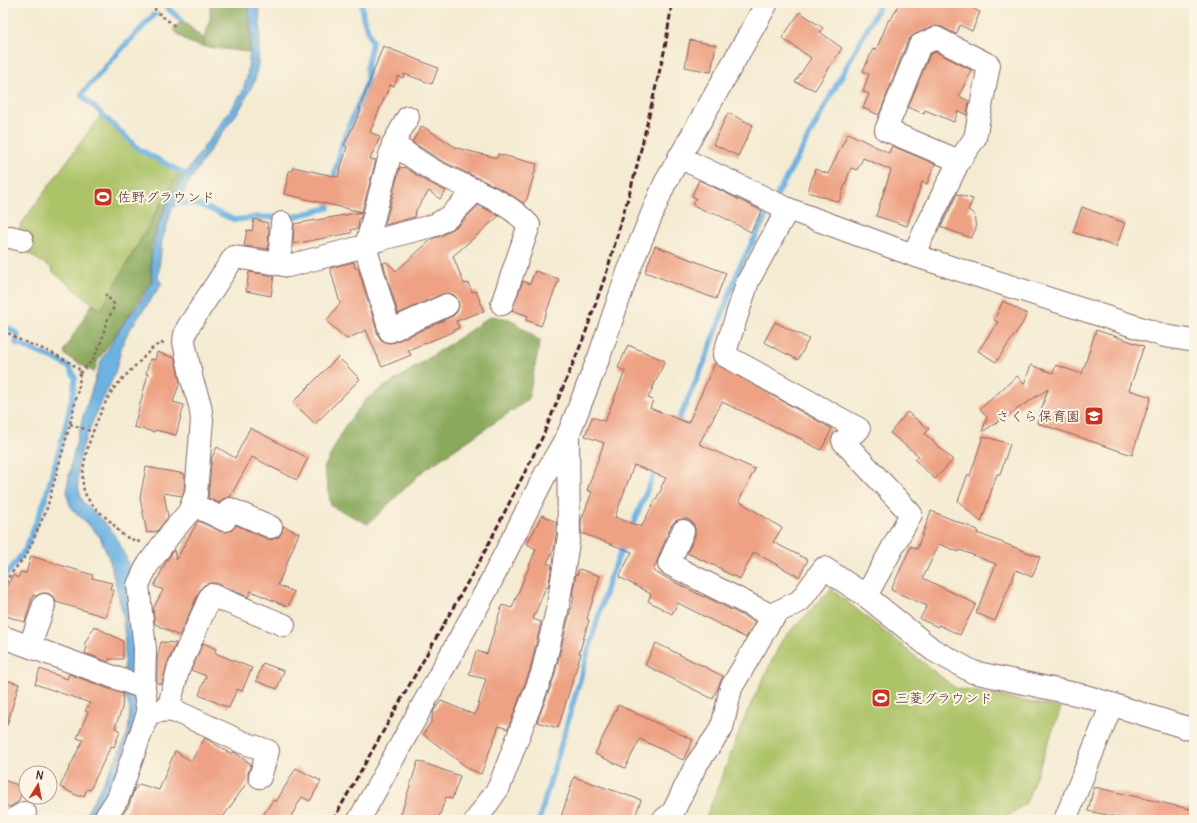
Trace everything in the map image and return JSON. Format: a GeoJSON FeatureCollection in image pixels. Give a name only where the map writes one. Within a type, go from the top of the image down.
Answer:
{"type":"FeatureCollection","features":[{"type":"Feature","properties":{"kind":"street"},"geometry":{"type":"LineString","coordinates":[[359,820],[486,591],[546,473],[568,435],[599,357],[628,272],[664,185],[767,3]]}},
{"type":"Feature","properties":{"kind":"street"},"geometry":{"type":"LineString","coordinates":[[913,255],[959,161],[975,138],[989,65],[936,38],[920,45],[886,130],[959,161]]}},
{"type":"Feature","properties":{"kind":"street"},"geometry":{"type":"LineString","coordinates":[[408,117],[393,144],[370,235],[365,246],[390,331],[447,305]]}},
{"type":"Feature","properties":{"kind":"street"},"geometry":{"type":"LineString","coordinates":[[393,144],[435,172],[469,188],[482,192],[521,216],[529,225],[502,304]]}},
{"type":"Feature","properties":{"kind":"street"},"geometry":{"type":"LineString","coordinates":[[679,157],[788,209],[913,255],[1165,336],[1194,341]]}},
{"type":"Feature","properties":{"kind":"street"},"geometry":{"type":"LineString","coordinates":[[158,711],[144,688],[145,649],[138,585],[147,566],[189,512],[196,494],[202,420],[200,405],[192,380],[184,342],[188,327],[234,257],[288,266],[365,246],[378,240],[435,225],[450,216],[476,190]]}},
{"type":"Feature","properties":{"kind":"street"},"geometry":{"type":"LineString","coordinates":[[788,209],[748,281],[724,355],[859,429],[844,441],[911,514],[866,596]]}},
{"type":"Feature","properties":{"kind":"street"},"geometry":{"type":"LineString","coordinates":[[280,264],[282,223]]}},
{"type":"Feature","properties":{"kind":"street"},"geometry":{"type":"LineString","coordinates":[[476,820],[499,787],[542,674],[558,606],[569,536],[568,435]]}},
{"type":"Feature","properties":{"kind":"street"},"geometry":{"type":"LineString","coordinates":[[192,504],[224,520],[230,509],[271,527]]}},
{"type":"Feature","properties":{"kind":"street"},"geometry":{"type":"LineString","coordinates":[[683,532],[669,564],[774,616]]}},
{"type":"Feature","properties":{"kind":"street"},"geometry":{"type":"LineString","coordinates":[[663,820],[672,812],[696,765],[722,728],[731,688],[774,616],[776,613],[800,601],[824,568],[866,596],[933,650],[973,672],[1085,696],[1194,730]]}},
{"type":"Feature","properties":{"kind":"street"},"geometry":{"type":"LineString","coordinates":[[104,820],[118,798],[119,768],[135,728],[158,711],[211,595],[284,625]]}},
{"type":"Feature","properties":{"kind":"street"},"geometry":{"type":"LineString","coordinates":[[30,646],[44,605]]}},
{"type":"Feature","properties":{"kind":"street"},"geometry":{"type":"LineString","coordinates":[[3,637],[144,688]]}},
{"type":"Feature","properties":{"kind":"street"},"geometry":{"type":"LineString","coordinates":[[1064,820],[1112,704]]}},
{"type":"Feature","properties":{"kind":"street"},"geometry":{"type":"LineString","coordinates":[[158,711],[180,713],[242,742],[268,751],[260,777]]}},
{"type":"Feature","properties":{"kind":"path"},"geometry":{"type":"LineString","coordinates":[[151,3],[157,12],[176,27]]}},
{"type":"Feature","properties":{"kind":"path"},"geometry":{"type":"LineString","coordinates":[[80,373],[93,360],[114,307],[114,304],[105,294]]}},
{"type":"Feature","properties":{"kind":"path"},"geometry":{"type":"LineString","coordinates":[[3,330],[20,340],[50,352],[69,362],[78,368],[80,373],[79,386],[70,424],[47,508],[27,554],[3,587]]}},
{"type":"Feature","properties":{"kind":"path"},"geometry":{"type":"LineString","coordinates":[[160,548],[124,536],[118,531],[112,523],[99,512],[86,496],[82,482],[93,432],[114,389],[151,350],[159,344],[184,342]]}},
{"type":"Feature","properties":{"kind":"path"},"geometry":{"type":"LineString","coordinates":[[70,424],[93,432]]}},
{"type":"Feature","properties":{"kind":"green space"},"geometry":{"type":"Polygon","coordinates":[[[210,3],[247,3],[250,30],[249,52],[205,47],[204,37],[210,19],[210,3]]]}},
{"type":"Feature","properties":{"kind":"green space"},"geometry":{"type":"Polygon","coordinates":[[[182,20],[203,38],[204,47],[188,42],[173,30],[182,20]]]}},
{"type":"Feature","properties":{"kind":"green space","name":"佐野グラウンド"},"geometry":{"type":"Polygon","coordinates":[[[100,116],[138,150],[180,170],[101,310],[53,272],[52,268],[25,250],[18,239],[21,224],[100,116]]]}},
{"type":"Feature","properties":{"kind":"green space"},"geometry":{"type":"Polygon","coordinates":[[[180,170],[185,174],[168,201],[156,229],[151,247],[151,283],[98,360],[94,372],[66,356],[64,351],[92,304],[101,310],[180,170]]]}},
{"type":"Feature","properties":{"kind":"green space"},"geometry":{"type":"Polygon","coordinates":[[[491,316],[510,319],[540,341],[528,400],[423,471],[368,524],[331,506],[324,468],[345,426],[366,399],[491,316]]]}},
{"type":"Feature","properties":{"kind":"green space","name":"三菱グラウンド"},"geometry":{"type":"Polygon","coordinates":[[[831,589],[955,688],[1061,708],[1026,803],[1002,820],[705,820],[747,712],[782,640],[831,589]]]}},
{"type":"Feature","properties":{"kind":"water"},"geometry":{"type":"Polygon","coordinates":[[[248,3],[258,3],[260,17],[258,63],[255,80],[240,109],[212,147],[187,185],[178,203],[172,209],[162,241],[158,278],[162,284],[127,334],[114,375],[93,420],[81,454],[78,471],[78,487],[83,502],[107,525],[113,533],[123,550],[130,572],[141,709],[98,820],[83,820],[118,755],[128,732],[130,709],[121,683],[124,669],[125,642],[123,615],[110,561],[100,537],[74,511],[70,505],[67,495],[73,455],[82,420],[101,361],[121,327],[143,298],[152,282],[151,261],[153,247],[157,229],[168,202],[190,167],[242,93],[247,77],[251,41],[248,3]]]}},
{"type":"Feature","properties":{"kind":"building"},"geometry":{"type":"Polygon","coordinates":[[[899,3],[960,3],[980,12],[972,31],[960,25],[956,34],[942,27],[936,26],[915,34],[908,40],[879,115],[863,108],[869,94],[863,91],[869,74],[863,71],[873,49],[876,50],[889,19],[891,20],[899,3]]]}},
{"type":"Feature","properties":{"kind":"building"},"geometry":{"type":"Polygon","coordinates":[[[800,12],[823,28],[820,32],[842,48],[815,90],[795,82],[811,58],[782,38],[800,12]]]}},
{"type":"Feature","properties":{"kind":"building"},"geometry":{"type":"Polygon","coordinates":[[[690,40],[716,45],[711,72],[685,67],[690,40]]]}},
{"type":"Feature","properties":{"kind":"building"},"geometry":{"type":"Polygon","coordinates":[[[383,46],[438,68],[432,84],[405,74],[403,78],[398,76],[394,86],[390,85],[370,132],[380,137],[370,159],[376,160],[362,212],[284,194],[289,171],[292,171],[293,167],[338,177],[347,147],[344,145],[361,110],[359,109],[383,46]]]}},
{"type":"Feature","properties":{"kind":"building"},"geometry":{"type":"Polygon","coordinates":[[[936,52],[971,70],[959,96],[969,101],[967,115],[958,111],[954,122],[925,110],[924,114],[908,107],[930,54],[936,52]]]}},
{"type":"Feature","properties":{"kind":"building"},"geometry":{"type":"Polygon","coordinates":[[[728,113],[753,125],[738,156],[713,144],[728,113]]]}},
{"type":"Feature","properties":{"kind":"building"},"geometry":{"type":"Polygon","coordinates":[[[422,126],[457,148],[497,158],[498,154],[537,164],[527,199],[523,203],[503,190],[442,161],[412,142],[422,126]]]}},
{"type":"Feature","properties":{"kind":"building"},"geometry":{"type":"Polygon","coordinates":[[[848,133],[889,153],[892,146],[935,164],[927,184],[922,182],[907,226],[876,216],[891,170],[863,158],[857,170],[851,168],[839,202],[808,192],[815,169],[828,174],[848,133]]]}},
{"type":"Feature","properties":{"kind":"building"},"geometry":{"type":"Polygon","coordinates":[[[400,167],[404,167],[424,180],[446,191],[440,199],[429,191],[416,210],[415,217],[385,225],[400,167]]]}},
{"type":"Feature","properties":{"kind":"building"},"geometry":{"type":"Polygon","coordinates":[[[699,180],[762,211],[751,232],[713,212],[712,214],[693,205],[696,198],[692,196],[699,180]]]}},
{"type":"Feature","properties":{"kind":"building"},"geometry":{"type":"Polygon","coordinates":[[[957,194],[973,199],[968,210],[974,214],[976,229],[971,238],[941,227],[957,194]]]}},
{"type":"Feature","properties":{"kind":"building"},"geometry":{"type":"Polygon","coordinates":[[[478,205],[499,216],[453,256],[464,284],[468,283],[472,292],[476,291],[484,311],[456,321],[459,328],[453,332],[408,350],[411,355],[382,367],[366,330],[347,339],[326,321],[340,303],[330,268],[354,262],[355,268],[358,268],[378,335],[382,341],[389,343],[395,342],[453,316],[457,312],[459,306],[458,300],[454,295],[448,293],[442,294],[398,314],[383,263],[387,262],[396,271],[432,239],[441,236],[459,225],[478,205]]]}},
{"type":"Feature","properties":{"kind":"building"},"geometry":{"type":"Polygon","coordinates":[[[1082,207],[1125,223],[1116,247],[1073,232],[1082,207]]]}},
{"type":"Feature","properties":{"kind":"building"},"geometry":{"type":"Polygon","coordinates":[[[362,212],[360,219],[359,218],[358,229],[352,229],[351,233],[293,244],[294,224],[362,212]]]}},
{"type":"Feature","properties":{"kind":"building"},"geometry":{"type":"Polygon","coordinates":[[[254,219],[268,223],[268,249],[244,246],[247,230],[252,231],[254,219]]]}},
{"type":"Feature","properties":{"kind":"building"},"geometry":{"type":"Polygon","coordinates":[[[655,246],[726,273],[716,299],[645,272],[655,246]]]}},
{"type":"Feature","properties":{"kind":"building"},"geometry":{"type":"Polygon","coordinates":[[[535,271],[559,279],[541,326],[526,320],[528,316],[512,310],[523,281],[530,284],[535,271]]]}},
{"type":"Feature","properties":{"kind":"building"},"geometry":{"type":"Polygon","coordinates":[[[249,272],[274,276],[271,296],[246,291],[249,272]]]}},
{"type":"Feature","properties":{"kind":"building"},"geometry":{"type":"Polygon","coordinates":[[[1003,301],[1027,314],[1022,324],[996,362],[978,351],[998,322],[994,320],[1003,301]]]}},
{"type":"Feature","properties":{"kind":"building"},"geometry":{"type":"Polygon","coordinates":[[[775,322],[809,339],[798,360],[764,342],[775,322]]]}},
{"type":"Feature","properties":{"kind":"building"},"geometry":{"type":"Polygon","coordinates":[[[1096,330],[1144,346],[1129,390],[1151,397],[1132,455],[1037,423],[1048,389],[982,432],[987,417],[980,409],[1017,376],[1024,384],[1031,365],[1053,373],[1056,365],[1082,374],[1096,330]]]}},
{"type":"Feature","properties":{"kind":"building"},"geometry":{"type":"Polygon","coordinates":[[[628,345],[665,361],[648,398],[653,400],[650,408],[688,423],[715,363],[832,429],[821,450],[803,441],[804,440],[722,402],[699,444],[755,469],[739,501],[782,528],[773,542],[808,560],[799,577],[754,552],[740,579],[687,553],[695,536],[693,523],[688,519],[675,521],[671,526],[653,571],[755,622],[746,638],[678,603],[672,614],[648,601],[651,594],[619,577],[632,552],[581,533],[581,521],[592,492],[587,490],[604,443],[585,436],[592,417],[605,421],[625,371],[618,368],[628,345]],[[634,465],[615,517],[641,527],[666,478],[634,465]]]}},
{"type":"Feature","properties":{"kind":"building"},"geometry":{"type":"Polygon","coordinates":[[[157,352],[175,358],[180,382],[173,402],[184,405],[176,435],[134,427],[148,374],[146,374],[150,359],[155,360],[157,352]]]}},
{"type":"Feature","properties":{"kind":"building"},"geometry":{"type":"Polygon","coordinates":[[[338,357],[360,379],[315,424],[293,402],[338,357]]]}},
{"type":"Feature","properties":{"kind":"building"},"geometry":{"type":"Polygon","coordinates":[[[907,412],[929,429],[925,434],[953,460],[935,479],[915,460],[919,456],[890,433],[907,412]]]}},
{"type":"Feature","properties":{"kind":"building"},"geometry":{"type":"Polygon","coordinates":[[[250,428],[308,458],[297,480],[252,457],[230,497],[223,499],[219,503],[208,498],[212,457],[217,447],[235,458],[250,428]]]}},
{"type":"Feature","properties":{"kind":"building"},"geometry":{"type":"Polygon","coordinates":[[[983,436],[1010,444],[1000,474],[997,474],[981,522],[958,501],[968,474],[970,476],[983,436]]]}},
{"type":"Feature","properties":{"kind":"building"},"geometry":{"type":"Polygon","coordinates":[[[146,467],[185,474],[184,491],[182,496],[164,493],[168,517],[157,531],[147,533],[140,498],[146,467]]]}},
{"type":"Feature","properties":{"kind":"building"},"geometry":{"type":"Polygon","coordinates":[[[931,511],[978,530],[977,533],[1040,557],[1032,577],[1016,570],[995,621],[976,613],[996,564],[960,550],[959,552],[939,544],[923,578],[976,604],[960,635],[939,625],[938,627],[920,619],[927,606],[891,590],[911,546],[917,549],[931,511]]]}},
{"type":"Feature","properties":{"kind":"building"},"geometry":{"type":"Polygon","coordinates":[[[542,515],[556,522],[556,535],[554,549],[547,563],[552,565],[548,588],[546,587],[533,619],[541,622],[530,670],[508,729],[499,726],[481,774],[469,769],[423,734],[431,722],[434,710],[441,701],[475,715],[486,679],[469,675],[476,651],[487,654],[502,605],[512,608],[536,549],[527,544],[542,515]]]}},
{"type":"Feature","properties":{"kind":"building"},"geometry":{"type":"Polygon","coordinates":[[[198,521],[220,531],[226,532],[232,530],[236,525],[270,540],[279,537],[283,526],[299,533],[278,585],[294,592],[288,607],[251,591],[248,597],[216,583],[210,583],[204,585],[200,590],[179,636],[155,624],[153,609],[163,590],[154,586],[167,560],[174,550],[176,560],[198,521]]]}},
{"type":"Feature","properties":{"kind":"building"},"geometry":{"type":"Polygon","coordinates":[[[31,556],[93,575],[92,578],[112,583],[110,589],[114,590],[106,617],[56,602],[54,597],[48,593],[42,593],[36,596],[33,595],[25,622],[3,615],[3,597],[7,585],[13,575],[18,578],[20,572],[26,573],[31,556]]]}},
{"type":"Feature","properties":{"kind":"building"},"geometry":{"type":"Polygon","coordinates":[[[579,569],[600,576],[587,619],[589,620],[579,653],[581,653],[558,728],[537,722],[554,677],[574,596],[572,595],[576,574],[577,575],[579,569]]]}},
{"type":"Feature","properties":{"kind":"building"},"geometry":{"type":"Polygon","coordinates":[[[94,626],[123,641],[123,659],[109,659],[108,662],[85,653],[87,647],[84,645],[94,626]]]}},
{"type":"Feature","properties":{"kind":"building"},"geometry":{"type":"Polygon","coordinates":[[[161,642],[176,643],[167,665],[162,684],[157,683],[157,659],[161,642]]]}},
{"type":"Feature","properties":{"kind":"building"},"geometry":{"type":"Polygon","coordinates":[[[203,643],[216,649],[215,653],[252,668],[242,691],[237,689],[229,708],[199,695],[206,676],[191,670],[203,643]]]}},
{"type":"Feature","properties":{"kind":"building"},"geometry":{"type":"Polygon","coordinates":[[[656,643],[723,676],[713,699],[645,665],[656,643]]]}},
{"type":"Feature","properties":{"kind":"building"},"geometry":{"type":"Polygon","coordinates":[[[263,663],[284,671],[277,689],[256,681],[263,663]]]}},
{"type":"Feature","properties":{"kind":"building"},"geometry":{"type":"Polygon","coordinates":[[[40,669],[67,679],[69,674],[123,694],[122,708],[115,728],[120,731],[114,747],[111,746],[90,790],[87,789],[84,796],[78,796],[60,787],[83,740],[77,738],[88,712],[85,711],[90,703],[35,684],[40,669]]]}},
{"type":"Feature","properties":{"kind":"building"},"geometry":{"type":"Polygon","coordinates":[[[3,679],[19,684],[7,725],[3,725],[3,679]]]}},
{"type":"Feature","properties":{"kind":"building"},"geometry":{"type":"Polygon","coordinates":[[[618,705],[693,740],[683,760],[640,739],[625,768],[595,754],[618,705]]]}},
{"type":"Feature","properties":{"kind":"building"},"geometry":{"type":"Polygon","coordinates":[[[205,738],[231,754],[234,752],[251,764],[248,773],[248,781],[221,820],[119,820],[129,805],[134,790],[139,784],[159,790],[175,751],[191,761],[205,738]]]}},
{"type":"Feature","properties":{"kind":"building"},"geometry":{"type":"Polygon","coordinates":[[[418,761],[460,776],[452,799],[446,797],[438,820],[399,820],[418,761]]]}},
{"type":"Feature","properties":{"kind":"building"},"geometry":{"type":"Polygon","coordinates":[[[296,768],[321,781],[310,801],[302,797],[289,820],[260,820],[273,800],[276,802],[296,768]]]}},
{"type":"Feature","properties":{"kind":"building"},"geometry":{"type":"Polygon","coordinates":[[[574,777],[641,800],[634,820],[560,820],[574,777]]]}},
{"type":"Feature","properties":{"kind":"building"},"geometry":{"type":"Polygon","coordinates":[[[3,780],[18,785],[18,802],[10,807],[3,804],[3,780]]]}},
{"type":"Feature","properties":{"kind":"building"},"geometry":{"type":"Polygon","coordinates":[[[1094,787],[1194,810],[1194,820],[1131,820],[1088,811],[1094,787]]]}},
{"type":"Feature","properties":{"kind":"waterway"},"geometry":{"type":"LineString","coordinates":[[162,3],[181,20]]}},
{"type":"Feature","properties":{"kind":"waterway"},"geometry":{"type":"LineString","coordinates":[[333,182],[341,146],[367,82],[367,67],[372,42],[363,17],[362,3]]}},
{"type":"Feature","properties":{"kind":"waterway"},"geometry":{"type":"LineString","coordinates":[[777,195],[881,3]]}},
{"type":"Feature","properties":{"kind":"waterway"},"geometry":{"type":"LineString","coordinates":[[154,15],[81,95],[140,150],[189,176]]}},
{"type":"Feature","properties":{"kind":"waterway"},"geometry":{"type":"LineString","coordinates":[[173,202],[200,205],[235,220],[258,217],[289,218],[328,208],[330,199]]}},
{"type":"Feature","properties":{"kind":"waterway"},"geometry":{"type":"LineString","coordinates":[[676,426],[704,363],[740,266],[768,212]]}},
{"type":"Feature","properties":{"kind":"waterway"},"geometry":{"type":"LineString","coordinates":[[3,325],[18,334],[18,336]]}},
{"type":"Feature","properties":{"kind":"waterway"},"geometry":{"type":"LineString","coordinates":[[3,579],[25,550],[45,500],[65,428],[75,378],[70,368],[59,361],[16,343],[17,340]]}},
{"type":"Feature","properties":{"kind":"waterway"},"geometry":{"type":"LineString","coordinates":[[630,531],[657,467]]}},
{"type":"Feature","properties":{"kind":"waterway"},"geometry":{"type":"LineString","coordinates":[[539,820],[609,580],[625,542]]}},
{"type":"Feature","properties":{"kind":"railway"},"geometry":{"type":"LineString","coordinates":[[333,820],[483,555],[542,438],[584,337],[607,271],[636,170],[665,48],[672,3]]}},
{"type":"Feature","properties":{"kind":"place","name":"佐野グラウンド"},"geometry":{"type":"Point","coordinates":[103,197]}},
{"type":"Feature","properties":{"kind":"place","name":"さくら保育園"},"geometry":{"type":"Point","coordinates":[1094,416]}},
{"type":"Feature","properties":{"kind":"place","name":"三菱グラウンド"},"geometry":{"type":"Point","coordinates":[881,698]}}]}
